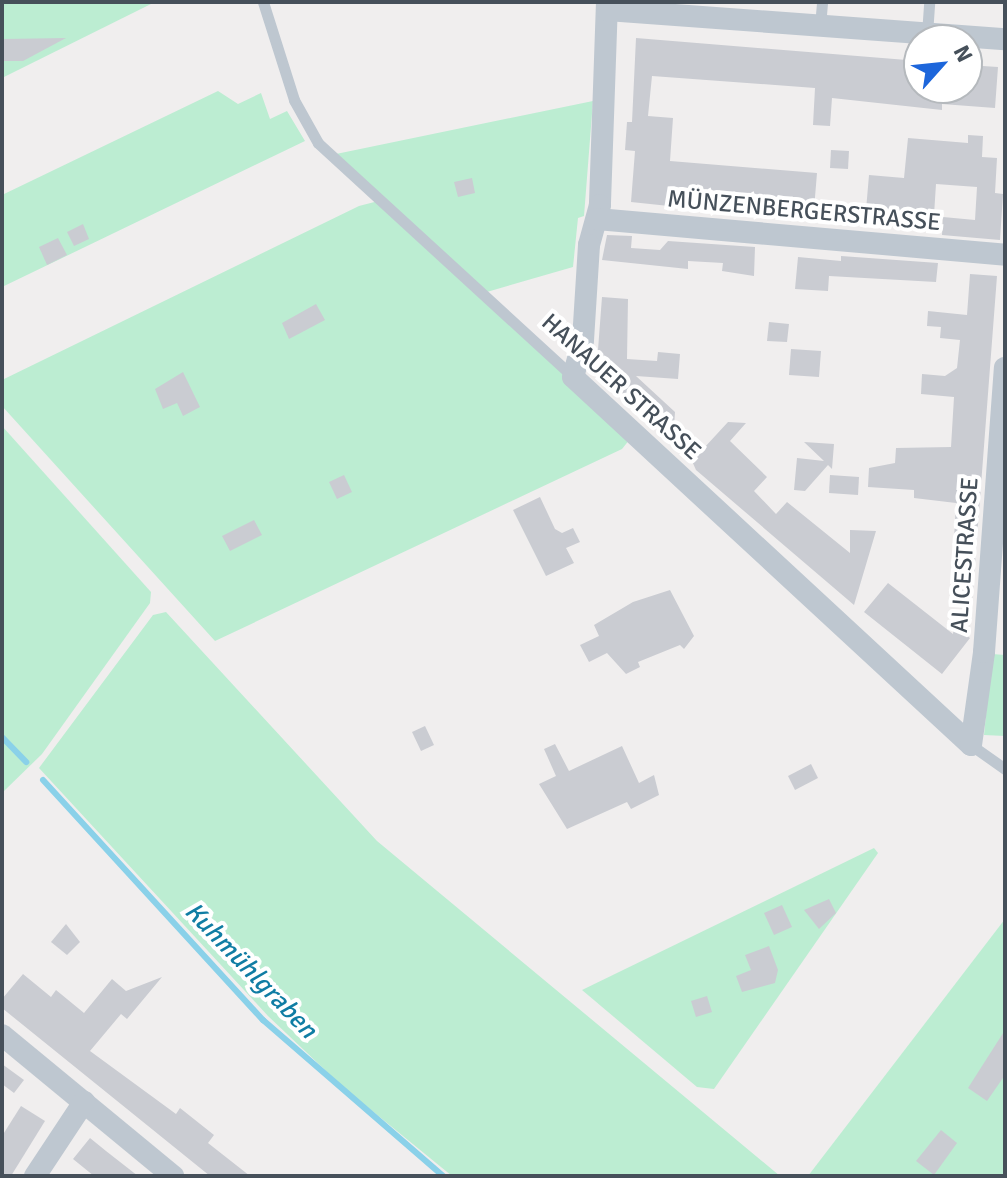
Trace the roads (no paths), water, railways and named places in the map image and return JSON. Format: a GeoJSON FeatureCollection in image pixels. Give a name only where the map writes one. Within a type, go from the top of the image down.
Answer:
{"type":"FeatureCollection","features":[{"type":"Feature","properties":{"kind":"street"},"geometry":{"type":"LineString","coordinates":[[573,377],[583,340],[589,245],[597,219],[607,6],[713,10],[820,26],[903,32]]}},
{"type":"Feature","properties":{"kind":"street"},"geometry":{"type":"LineString","coordinates":[[983,38],[1005,39]]}},
{"type":"Feature","properties":{"kind":"street","name":"MÜNZENBERGERSTRASSE"},"geometry":{"type":"LineString","coordinates":[[597,219],[1005,255]]}},
{"type":"Feature","properties":{"kind":"street","name":"ALICESTRASSE"},"geometry":{"type":"LineString","coordinates":[[971,745],[984,652],[1005,368]]}},
{"type":"Feature","properties":{"kind":"street","name":"HANAUER STRASSE"},"geometry":{"type":"LineString","coordinates":[[573,377],[971,745]]}},
{"type":"Feature","properties":{"kind":"street"},"geometry":{"type":"LineString","coordinates":[[2,1035],[173,1176]]}},
{"type":"Feature","properties":{"kind":"street"},"geometry":{"type":"LineString","coordinates":[[35,1176],[84,1102]]}},
{"type":"Feature","properties":{"kind":"lane","name":"HANAUER STRASSE"},"geometry":{"type":"LineString","coordinates":[[263,2],[294,100],[318,143],[573,377]]}},
{"type":"Feature","properties":{"kind":"lane"},"geometry":{"type":"LineString","coordinates":[[820,26],[822,2]]}},
{"type":"Feature","properties":{"kind":"lane"},"geometry":{"type":"LineString","coordinates":[[928,24],[929,2]]}},
{"type":"Feature","properties":{"kind":"lane","name":"HANAUER STRASSE"},"geometry":{"type":"LineString","coordinates":[[971,745],[1005,769]]}},
{"type":"Feature","properties":{"kind":"waterway","name":"Kuhmühlgraben"},"geometry":{"type":"LineString","coordinates":[[2,737],[26,762]]}},
{"type":"Feature","properties":{"kind":"waterway","name":"Kuhmühlgraben"},"geometry":{"type":"LineString","coordinates":[[43,780],[263,1020],[443,1176]]}}]}
